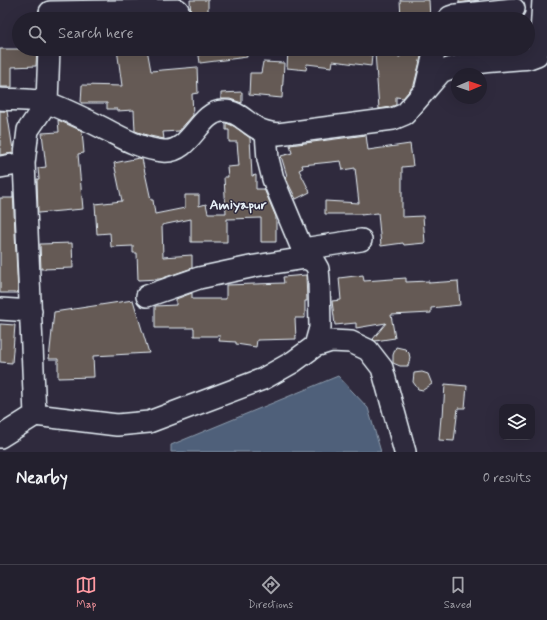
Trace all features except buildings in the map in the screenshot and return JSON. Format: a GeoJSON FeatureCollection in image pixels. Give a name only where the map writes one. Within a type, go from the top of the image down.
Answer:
{"type":"FeatureCollection","features":[{"type":"Feature","properties":{"kind":"street"},"geometry":{"type":"LineString","coordinates":[[535,56],[537,55],[542,35],[543,0]]}},
{"type":"Feature","properties":{"kind":"street"},"geometry":{"type":"LineString","coordinates":[[479,11],[514,9]]}},
{"type":"Feature","properties":{"kind":"street"},"geometry":{"type":"LineString","coordinates":[[51,10],[178,10]]}},
{"type":"Feature","properties":{"kind":"street"},"geometry":{"type":"LineString","coordinates":[[35,415],[24,164],[28,130],[47,102],[49,56]]}},
{"type":"Feature","properties":{"kind":"street"},"geometry":{"type":"LineString","coordinates":[[425,91],[433,56]]}},
{"type":"Feature","properties":{"kind":"street"},"geometry":{"type":"LineString","coordinates":[[0,99],[47,102],[100,126],[130,142],[148,149],[165,152],[183,145],[211,114],[223,111],[232,112],[255,128],[266,133],[286,134],[393,119],[405,114],[441,72],[449,68],[464,65],[478,56],[529,58],[534,56]]}},
{"type":"Feature","properties":{"kind":"street"},"geometry":{"type":"LineString","coordinates":[[266,133],[268,159],[273,179],[304,253],[314,262],[318,269],[320,280],[320,323],[315,346]]}},
{"type":"Feature","properties":{"kind":"street"},"geometry":{"type":"LineString","coordinates":[[0,167],[24,164]]}},
{"type":"Feature","properties":{"kind":"street"},"geometry":{"type":"LineString","coordinates":[[147,296],[198,278],[255,266],[360,240]]}},
{"type":"Feature","properties":{"kind":"street"},"geometry":{"type":"LineString","coordinates":[[0,309],[31,311]]}},
{"type":"Feature","properties":{"kind":"street"},"geometry":{"type":"LineString","coordinates":[[5,428],[35,415],[117,425],[149,422],[263,379],[293,362],[315,346],[331,341],[351,342],[368,350],[382,368],[405,452]]}},
{"type":"Feature","properties":{"kind":"water"},"geometry":{"type":"Polygon","coordinates":[[[338,376],[368,408],[381,452],[171,452],[171,445],[338,376]]]}},
{"type":"Feature","properties":{"kind":"district","name":"Amiyapur"},"geometry":{"type":"Point","coordinates":[238,204]}}]}
